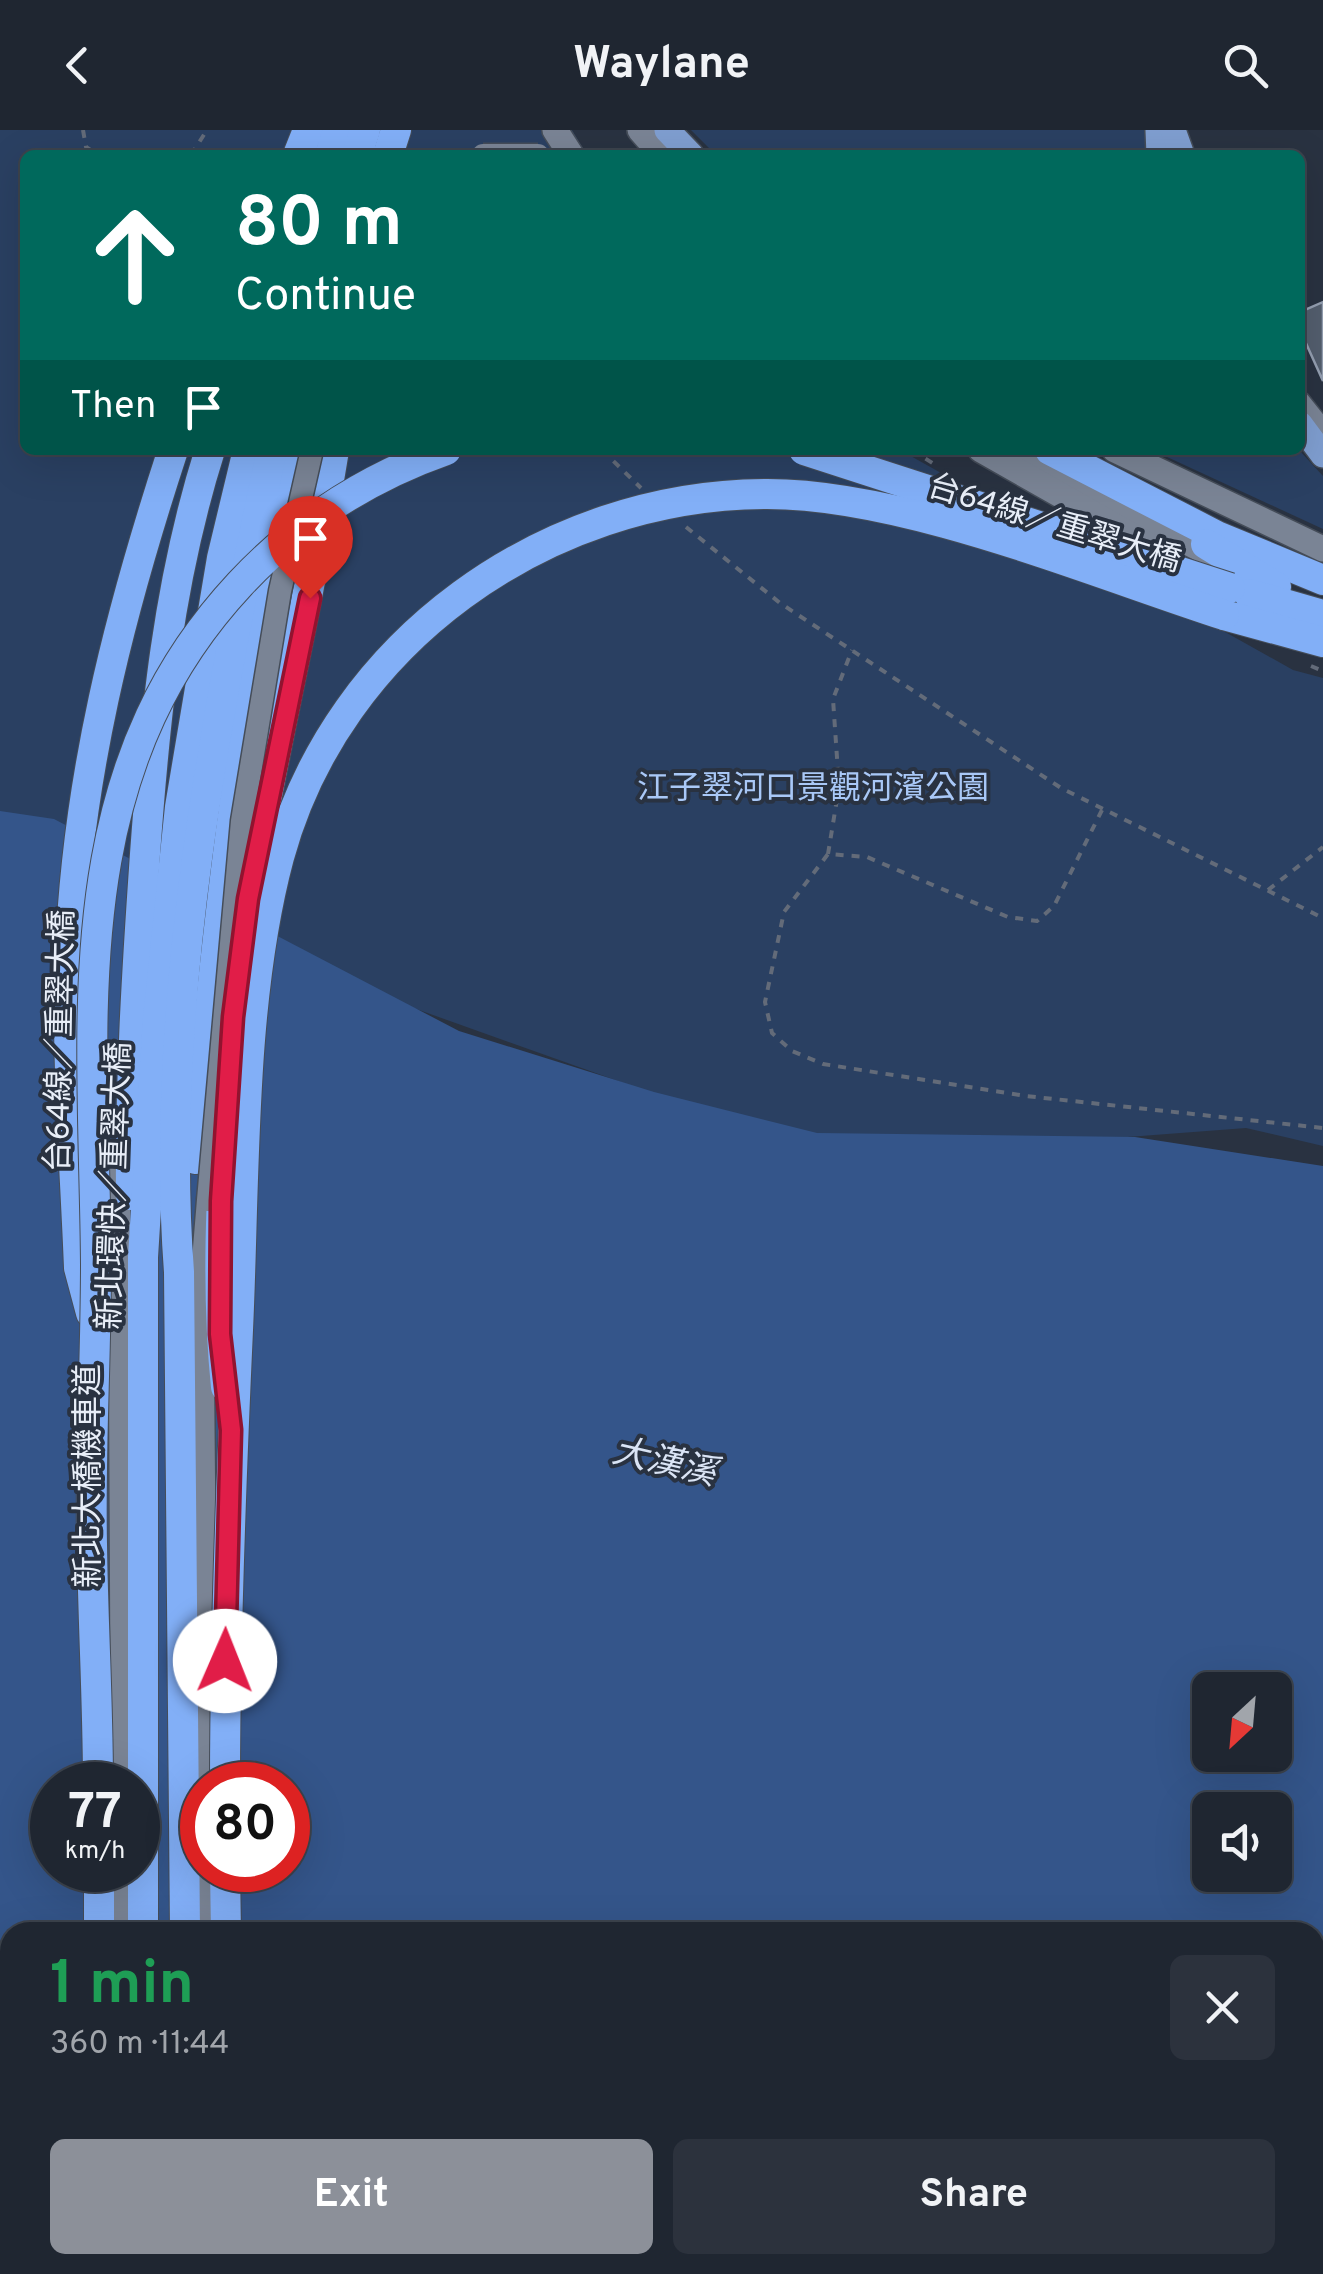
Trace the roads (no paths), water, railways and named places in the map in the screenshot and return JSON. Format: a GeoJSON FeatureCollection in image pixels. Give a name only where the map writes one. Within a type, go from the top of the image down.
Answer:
{"type":"FeatureCollection","features":[{"type":"Feature","properties":{"kind":"highway"},"geometry":{"type":"LineString","coordinates":[[96,1332],[79,1268],[70,958],[80,838],[98,715],[125,597],[171,455]]}},
{"type":"Feature","properties":{"kind":"highway"},"geometry":{"type":"LineString","coordinates":[[144,1257],[130,1200],[130,1104],[156,705],[174,588],[209,455]]}},
{"type":"Feature","properties":{"kind":"highway","name":"新北環快／重翠大橋"},"geometry":{"type":"LineString","coordinates":[[144,1922],[144,1257],[158,1018],[180,807],[222,558],[247,455]]}},
{"type":"Feature","properties":{"kind":"highway","name":"新北環快／重翠大橋"},"geometry":{"type":"LineString","coordinates":[[184,1922],[179,1272],[174,1204],[185,992],[208,794],[232,639],[271,455]]}},
{"type":"Feature","properties":{"kind":"highway"},"geometry":{"type":"LineString","coordinates":[[179,1272],[192,1201],[230,818],[266,588],[298,455]]}},
{"type":"Feature","properties":{"kind":"highway"},"geometry":{"type":"LineString","coordinates":[[231,1430],[220,1334],[221,1201],[233,1017],[248,899],[310,598],[333,455]]}},
{"type":"Feature","properties":{"kind":"highway","name":"台64線／重翠大橋"},"geometry":{"type":"LineString","coordinates":[[97,1762],[92,1541],[96,1332],[94,1006],[99,896],[112,816],[138,738],[170,676],[206,620],[267,556],[330,505],[400,466],[432,455]]}},
{"type":"Feature","properties":{"kind":"highway","name":"台64線／重翠大橋"},"geometry":{"type":"LineString","coordinates":[[823,455],[1225,561]]}},
{"type":"Feature","properties":{"kind":"highway"},"geometry":{"type":"LineString","coordinates":[[1035,455],[1323,612]]}},
{"type":"Feature","properties":{"kind":"highway"},"geometry":{"type":"LineString","coordinates":[[1058,455],[1225,561],[1276,587]]}},
{"type":"Feature","properties":{"kind":"highway","name":"台64線／重翠大橋"},"geometry":{"type":"LineString","coordinates":[[225,1762],[231,1430],[244,1141],[260,964],[279,857],[310,775],[349,709],[403,644],[466,589],[532,548],[610,518],[686,500],[767,494],[840,500],[908,516],[1225,561]]}},
{"type":"Feature","properties":{"kind":"highway"},"geometry":{"type":"LineString","coordinates":[[1225,561],[1323,580]]}},
{"type":"Feature","properties":{"kind":"highway"},"geometry":{"type":"LineString","coordinates":[[1225,561],[1323,642]]}},
{"type":"Feature","properties":{"kind":"highway"},"geometry":{"type":"LineString","coordinates":[[98,1892],[99,1922]]}},
{"type":"Feature","properties":{"kind":"highway"},"geometry":{"type":"LineString","coordinates":[[226,1892],[226,1922]]}},
{"type":"Feature","properties":{"kind":"main road"},"geometry":{"type":"LineString","coordinates":[[640,130],[673,150]]}},
{"type":"Feature","properties":{"kind":"main road"},"geometry":{"type":"LineString","coordinates":[[1305,431],[1323,455]]}},
{"type":"Feature","properties":{"kind":"main road"},"geometry":{"type":"LineString","coordinates":[[989,455],[1140,544],[1230,584],[1276,587],[1323,612]]}},
{"type":"Feature","properties":{"kind":"main road"},"geometry":{"type":"LineString","coordinates":[[1126,455],[1323,549]]}},
{"type":"Feature","properties":{"kind":"street"},"geometry":{"type":"LineString","coordinates":[[1305,409],[1323,432]]}},
{"type":"Feature","properties":{"kind":"street"},"geometry":{"type":"LineString","coordinates":[[1305,442],[1323,466]]}},
{"type":"Feature","properties":{"kind":"street","name":"新北大橋機車道"},"geometry":{"type":"LineString","coordinates":[[122,1762],[119,1103],[125,987],[144,704],[163,586],[195,455]]}},
{"type":"Feature","properties":{"kind":"street"},"geometry":{"type":"LineString","coordinates":[[206,1762],[202,1272],[242,820],[280,591],[311,455]]}},
{"type":"Feature","properties":{"kind":"street"},"geometry":{"type":"LineString","coordinates":[[1017,455],[1225,561]]}},
{"type":"Feature","properties":{"kind":"street"},"geometry":{"type":"LineString","coordinates":[[1081,455],[1225,561]]}},
{"type":"Feature","properties":{"kind":"street"},"geometry":{"type":"LineString","coordinates":[[118,1922],[119,1892]]}},
{"type":"Feature","properties":{"kind":"street"},"geometry":{"type":"LineString","coordinates":[[209,1892],[210,1922]]}},
{"type":"Feature","properties":{"kind":"water","name":"大漢溪"},"geometry":{"type":"Polygon","coordinates":[[[0,811],[54,819],[459,1031],[654,1092],[817,1133],[1135,1137],[1323,1166],[1323,1922],[0,1922],[0,811]]]}},
{"type":"Feature","properties":{"kind":"park label","name":"江子翠河口景觀河濱公園"},"geometry":{"type":"Point","coordinates":[813,790]}}]}
